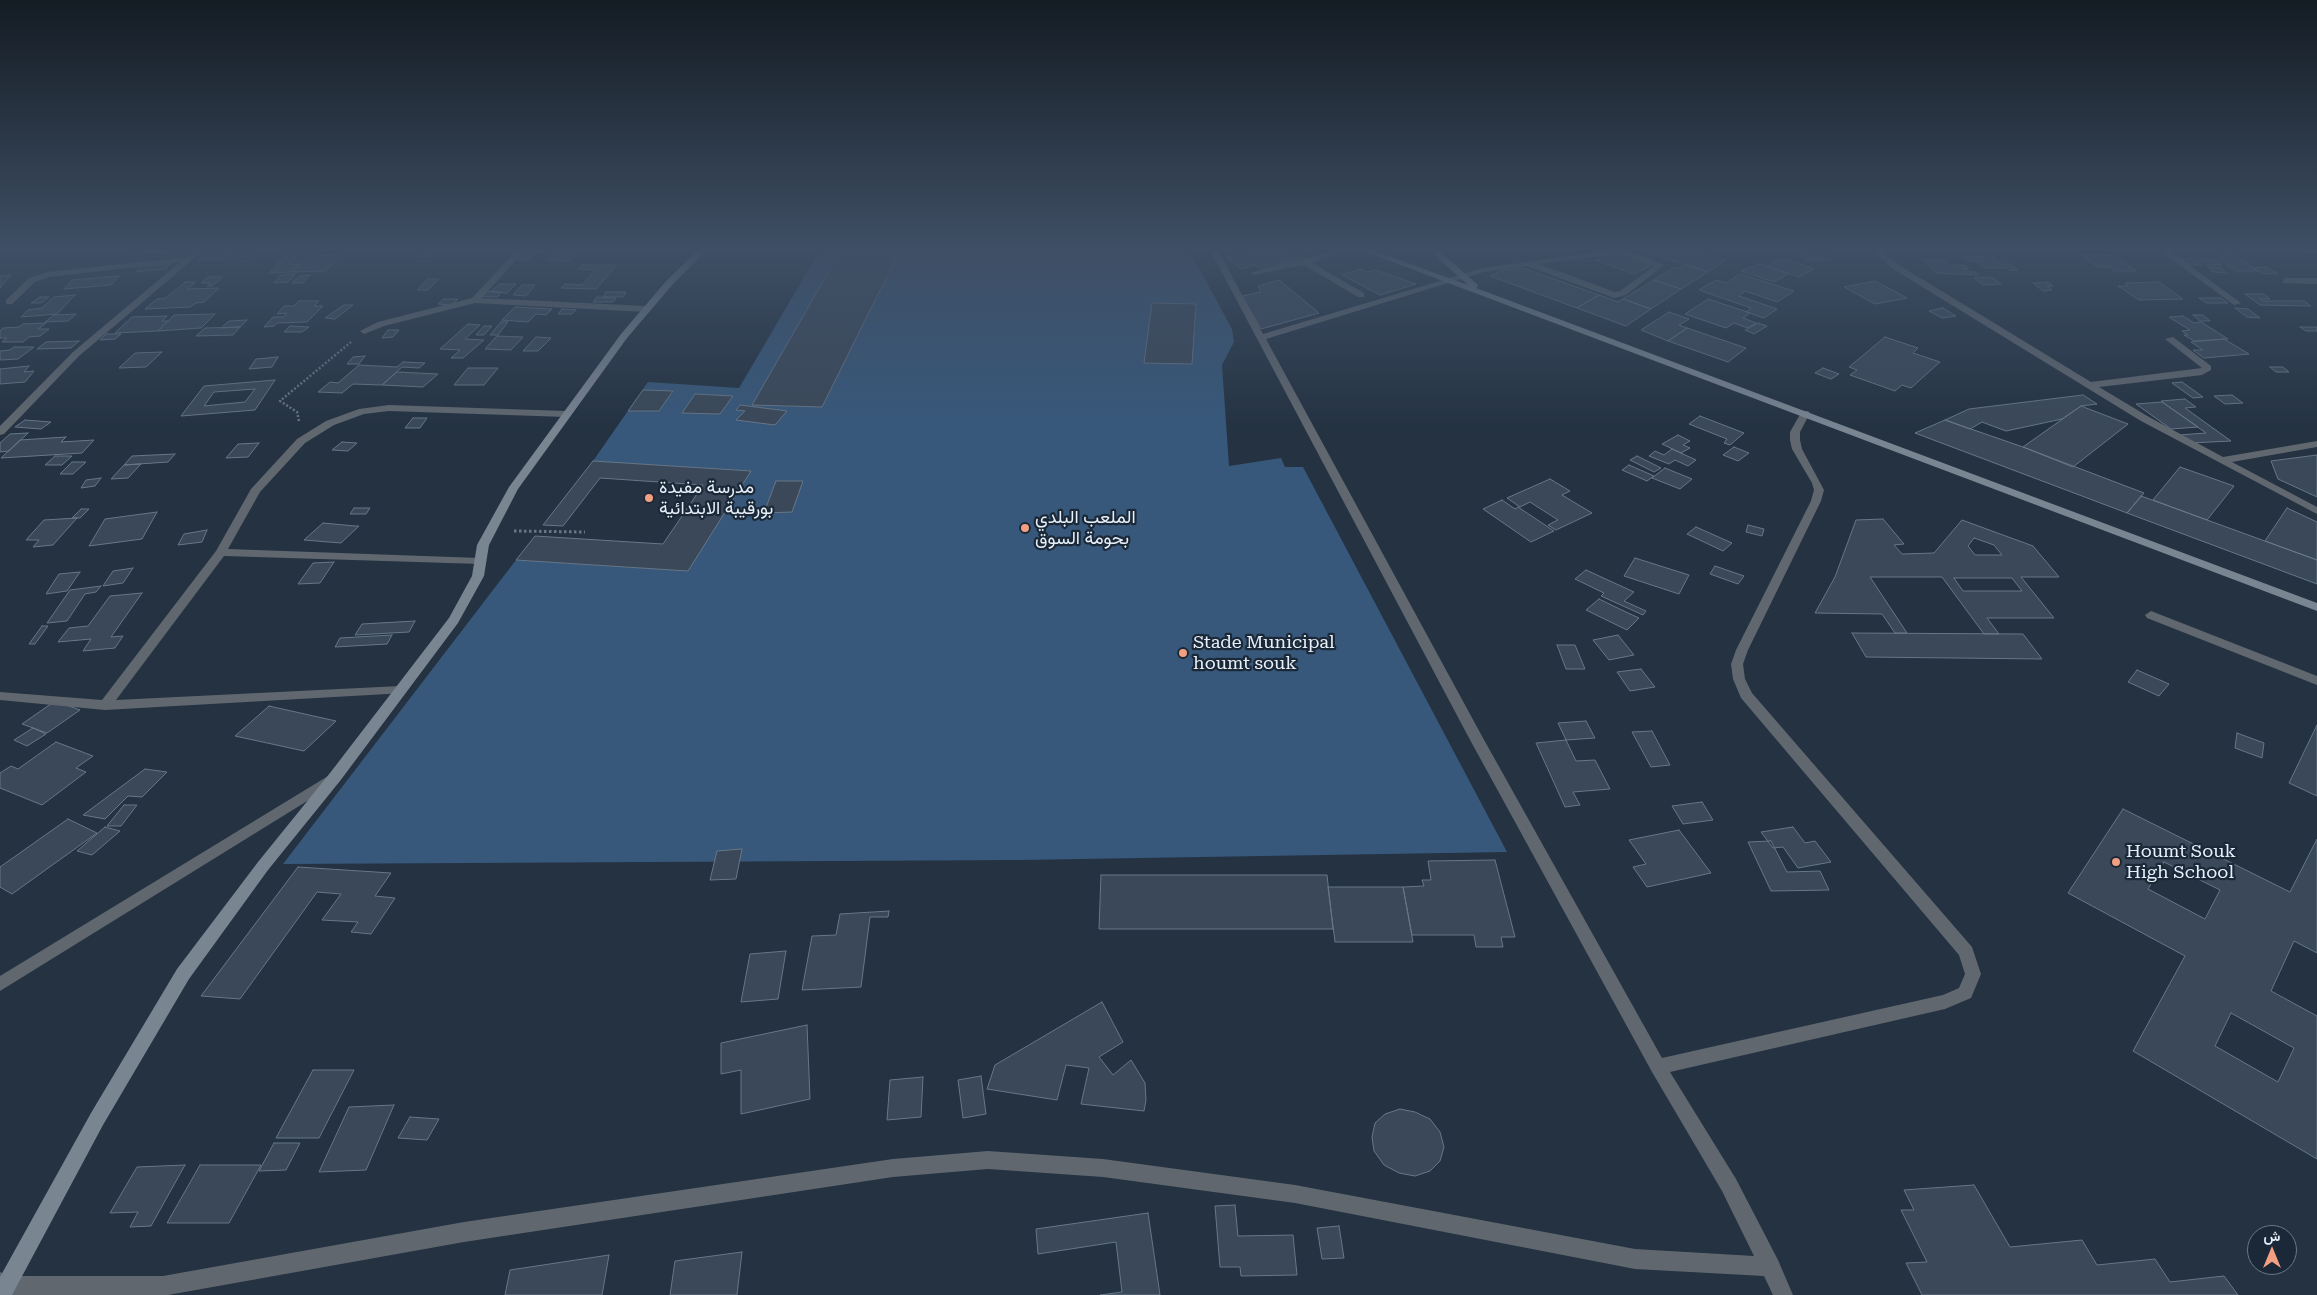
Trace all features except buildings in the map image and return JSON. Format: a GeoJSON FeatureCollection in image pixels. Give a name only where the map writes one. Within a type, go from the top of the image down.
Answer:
{"type":"FeatureCollection","features":[{"type":"Feature","properties":{"kind":"street"},"geometry":{"type":"LineString","coordinates":[[0,432],[76,354],[128,310]]}},
{"type":"Feature","properties":{"kind":"street"},"geometry":{"type":"LineString","coordinates":[[364,331],[381,324],[434,310]]}},
{"type":"Feature","properties":{"kind":"street"},"geometry":{"type":"LineString","coordinates":[[645,310],[566,414],[513,489],[489,532],[480,561],[478,576],[454,620],[335,777],[262,866],[183,974],[97,1119],[3,1288],[163,1286],[464,1232],[893,1168],[988,1160],[1103,1168],[1295,1194],[1634,1259],[1771,1267]]}},
{"type":"Feature","properties":{"kind":"street"},"geometry":{"type":"LineString","coordinates":[[1247,310],[1476,738],[1658,1067],[1729,1185],[1771,1267],[1783,1295]]}},
{"type":"Feature","properties":{"kind":"street"},"geometry":{"type":"LineString","coordinates":[[1262,337],[1350,310]]}},
{"type":"Feature","properties":{"kind":"street"},"geometry":{"type":"LineString","coordinates":[[1530,310],[2317,607]]}},
{"type":"Feature","properties":{"kind":"street"},"geometry":{"type":"LineString","coordinates":[[1967,310],[2167,432],[2317,511]]}},
{"type":"Feature","properties":{"kind":"street"},"geometry":{"type":"LineString","coordinates":[[2089,385],[2202,372],[2208,368],[2170,339]]}},
{"type":"Feature","properties":{"kind":"street"},"geometry":{"type":"LineString","coordinates":[[105,705],[221,552],[255,492],[301,441],[330,423],[362,411],[388,408],[566,414]]}},
{"type":"Feature","properties":{"kind":"street"},"geometry":{"type":"LineString","coordinates":[[1658,1067],[1945,1002],[1965,992],[1973,974],[1966,952],[1746,695],[1739,679],[1737,664],[1742,650],[1816,501],[1817,483],[1795,440],[1795,432],[1805,413]]}},
{"type":"Feature","properties":{"kind":"street"},"geometry":{"type":"LineString","coordinates":[[2223,460],[2317,444]]}},
{"type":"Feature","properties":{"kind":"street"},"geometry":{"type":"LineString","coordinates":[[221,552],[480,561]]}},
{"type":"Feature","properties":{"kind":"street"},"geometry":{"type":"LineString","coordinates":[[2151,615],[2317,681]]}},
{"type":"Feature","properties":{"kind":"street"},"geometry":{"type":"LineString","coordinates":[[0,696],[105,705],[400,690]]}},
{"type":"Feature","properties":{"kind":"street"},"geometry":{"type":"LineString","coordinates":[[0,984],[335,777]]}},
{"type":"Feature","properties":{"kind":"path"},"geometry":{"type":"LineString","coordinates":[[301,441],[297,412],[280,401],[364,331]]}},
{"type":"Feature","properties":{"kind":"path"},"geometry":{"type":"LineString","coordinates":[[489,532],[585,532]]}},
{"type":"Feature","properties":{"kind":"shaded area","name":"الملعب البلدي بحومة السوق"},"geometry":{"type":"Polygon","coordinates":[[[785,310],[1222,310],[1232,329],[1234,342],[1222,365],[1229,466],[1281,458],[1285,467],[1303,467],[1507,852],[1019,860],[283,864],[516,560],[688,571],[750,471],[593,461],[648,382],[739,388],[785,310]]]}},
{"type":"Feature","properties":{"kind":"place","name":"مدرسة مفيدة بورقيبة الابتدائية"},"geometry":{"type":"Point","coordinates":[649,498]}},
{"type":"Feature","properties":{"kind":"place","name":"الملعب البلدي بحومة السوق"},"geometry":{"type":"Point","coordinates":[1025,528]}},
{"type":"Feature","properties":{"kind":"place","name":"Stade Municipal houmt souk"},"geometry":{"type":"Point","coordinates":[1183,653]}},
{"type":"Feature","properties":{"kind":"place","name":"Houmt Souk High School"},"geometry":{"type":"Point","coordinates":[2116,862]}}]}
